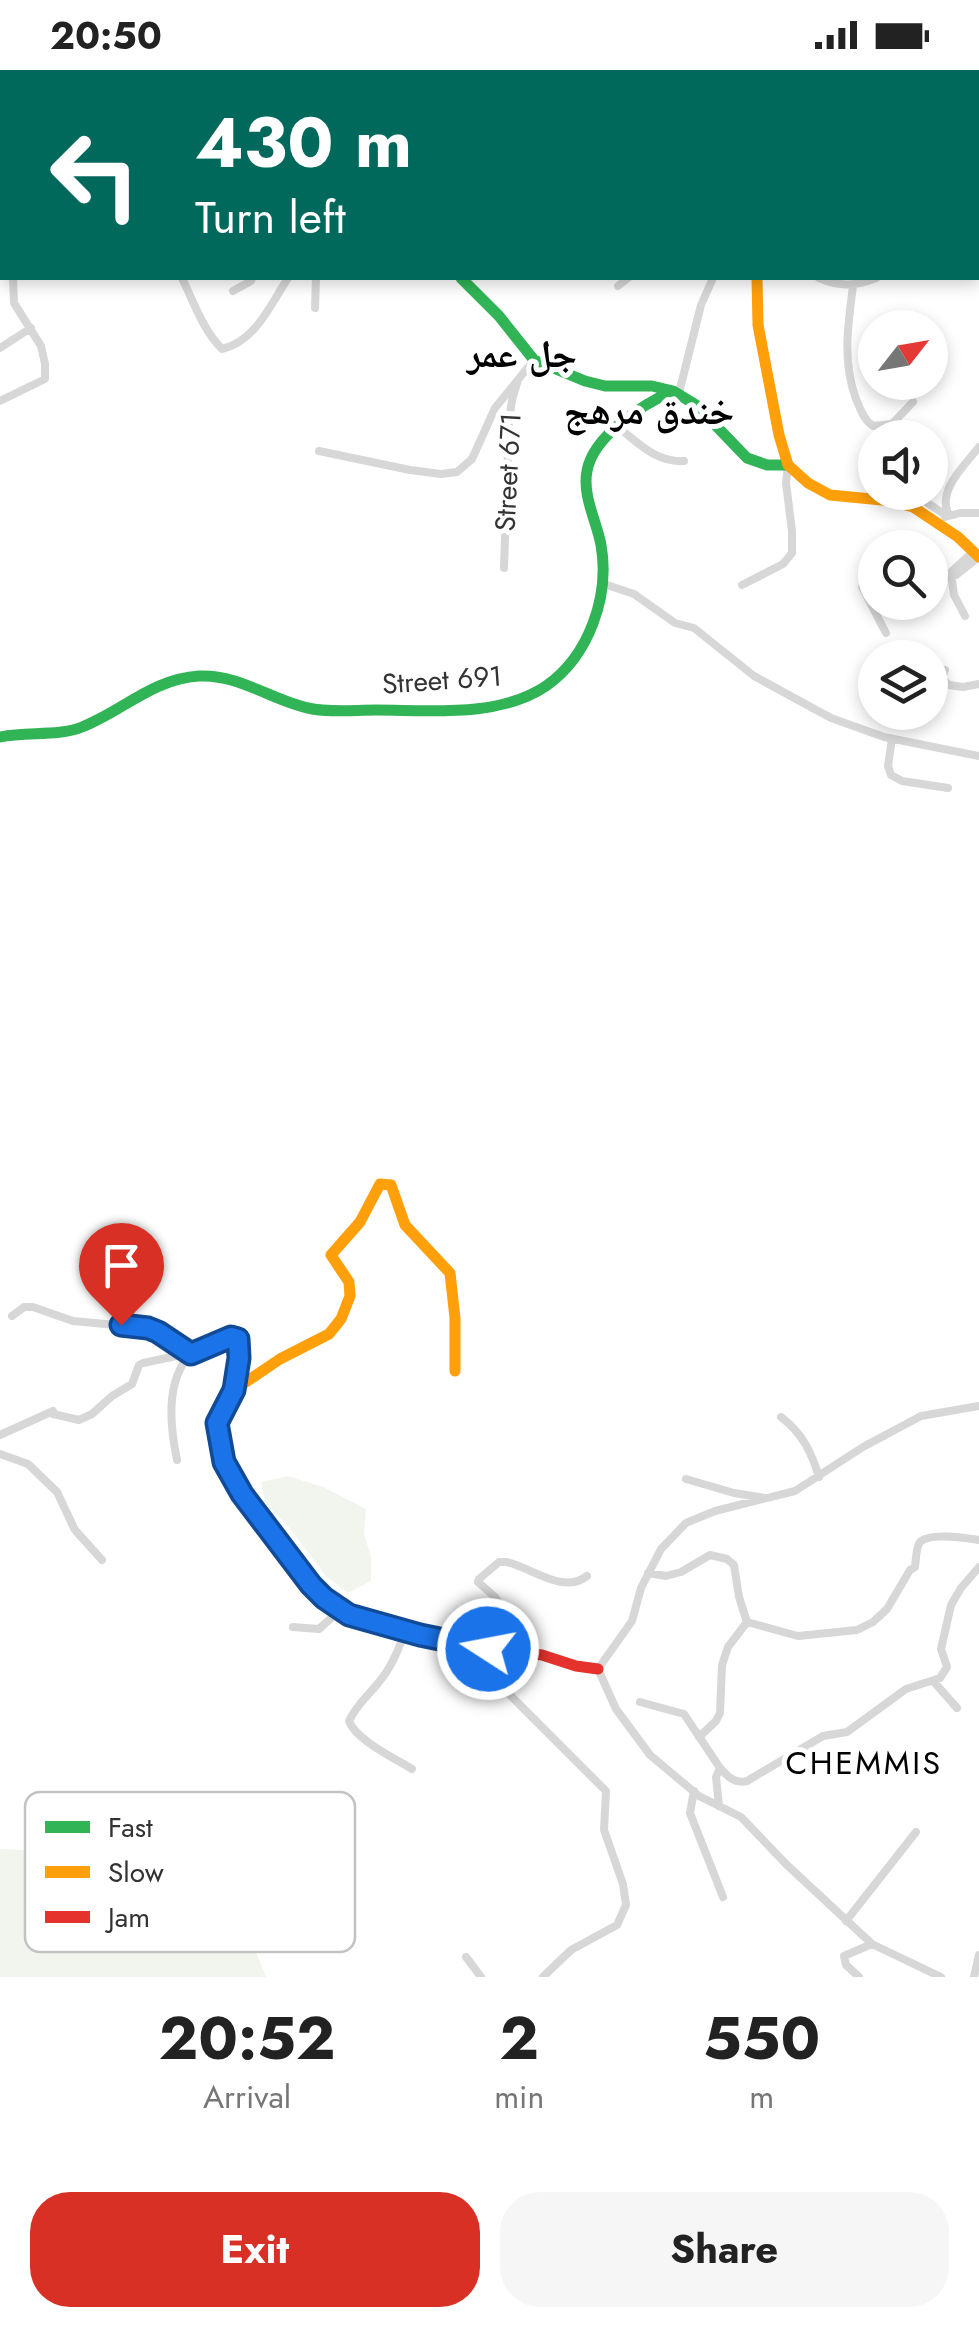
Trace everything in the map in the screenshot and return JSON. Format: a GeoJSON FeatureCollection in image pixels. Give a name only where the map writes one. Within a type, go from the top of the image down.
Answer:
{"type":"FeatureCollection","features":[{"type":"Feature","properties":{"kind":"main road"},"geometry":{"type":"LineString","coordinates":[[463,280],[499,316],[534,360],[605,386],[652,386],[676,392],[696,404],[747,458],[758,464],[788,465]]}},
{"type":"Feature","properties":{"kind":"main road"},"geometry":{"type":"LineString","coordinates":[[757,280],[758,326],[778,435],[788,465],[830,494],[892,500],[944,518],[976,554]]}},
{"type":"Feature","properties":{"kind":"main road","name":"Street 691"},"geometry":{"type":"LineString","coordinates":[[0,737],[27,731],[76,730],[157,687],[182,678],[208,676],[245,684],[302,707],[332,710],[423,710],[499,705],[522,699],[550,683],[566,666],[593,626],[601,605],[605,568],[587,472],[596,451],[618,427],[655,398],[676,392]]}},
{"type":"Feature","properties":{"kind":"main road"},"geometry":{"type":"LineString","coordinates":[[455,1371],[450,1273],[405,1225],[391,1185],[380,1184],[372,1204],[331,1255],[349,1282],[350,1296],[341,1318],[329,1334],[280,1359],[234,1390],[217,1423],[224,1462],[311,1585],[349,1615],[475,1647],[598,1669]]}},
{"type":"Feature","properties":{"kind":"street"},"geometry":{"type":"LineString","coordinates":[[0,401],[46,379],[41,346],[14,303],[13,280]]}},
{"type":"Feature","properties":{"kind":"street"},"geometry":{"type":"LineString","coordinates":[[183,280],[203,321],[222,348],[239,344],[250,334],[287,280]]}},
{"type":"Feature","properties":{"kind":"street"},"geometry":{"type":"LineString","coordinates":[[233,291],[251,280]]}},
{"type":"Feature","properties":{"kind":"street"},"geometry":{"type":"LineString","coordinates":[[316,280],[316,308]]}},
{"type":"Feature","properties":{"kind":"street"},"geometry":{"type":"LineString","coordinates":[[618,286],[626,280]]}},
{"type":"Feature","properties":{"kind":"street"},"geometry":{"type":"LineString","coordinates":[[676,392],[712,280]]}},
{"type":"Feature","properties":{"kind":"street"},"geometry":{"type":"LineString","coordinates":[[826,280],[853,286],[870,280]]}},
{"type":"Feature","properties":{"kind":"street"},"geometry":{"type":"LineString","coordinates":[[853,286],[846,364],[863,416],[873,426],[892,424],[913,402]]}},
{"type":"Feature","properties":{"kind":"street"},"geometry":{"type":"LineString","coordinates":[[0,348],[30,328]]}},
{"type":"Feature","properties":{"kind":"street"},"geometry":{"type":"LineString","coordinates":[[319,451],[410,470],[456,472],[472,459],[495,408],[534,360]]}},
{"type":"Feature","properties":{"kind":"street","name":"Street 671"},"geometry":{"type":"LineString","coordinates":[[504,568],[510,410],[518,378]]}},
{"type":"Feature","properties":{"kind":"street"},"geometry":{"type":"LineString","coordinates":[[618,427],[652,454],[674,462],[684,461]]}},
{"type":"Feature","properties":{"kind":"street"},"geometry":{"type":"LineString","coordinates":[[944,518],[947,492],[979,447]]}},
{"type":"Feature","properties":{"kind":"street"},"geometry":{"type":"LineString","coordinates":[[742,585],[783,564],[792,553],[788,465]]}},
{"type":"Feature","properties":{"kind":"street"},"geometry":{"type":"LineString","coordinates":[[934,510],[944,518]]}},
{"type":"Feature","properties":{"kind":"street"},"geometry":{"type":"LineString","coordinates":[[944,518],[979,513]]}},
{"type":"Feature","properties":{"kind":"street"},"geometry":{"type":"LineString","coordinates":[[965,616],[954,595],[950,575],[976,554]]}},
{"type":"Feature","properties":{"kind":"street"},"geometry":{"type":"LineString","coordinates":[[604,584],[634,594],[674,623],[694,628],[744,670],[831,718],[892,739],[979,756]]}},
{"type":"Feature","properties":{"kind":"street"},"geometry":{"type":"LineString","coordinates":[[879,620],[886,633]]}},
{"type":"Feature","properties":{"kind":"street"},"geometry":{"type":"LineString","coordinates":[[948,685],[979,684]]}},
{"type":"Feature","properties":{"kind":"street"},"geometry":{"type":"LineString","coordinates":[[892,739],[888,766],[891,776],[948,788]]}},
{"type":"Feature","properties":{"kind":"street"},"geometry":{"type":"LineString","coordinates":[[12,1316],[24,1307],[33,1307],[73,1321],[148,1328],[166,1335],[191,1354]]}},
{"type":"Feature","properties":{"kind":"street"},"geometry":{"type":"LineString","coordinates":[[0,1435],[54,1411],[74,1419],[85,1418],[132,1384],[143,1362],[191,1354],[231,1337],[238,1339],[234,1390]]}},
{"type":"Feature","properties":{"kind":"street"},"geometry":{"type":"LineString","coordinates":[[177,1460],[172,1400],[180,1369],[191,1354]]}},
{"type":"Feature","properties":{"kind":"street"},"geometry":{"type":"LineString","coordinates":[[941,1977],[872,1944],[744,1820],[694,1792],[650,1755],[616,1709],[598,1669],[632,1621],[641,1588],[661,1549],[686,1523],[715,1511],[794,1492],[863,1447],[922,1416],[979,1406]]}},
{"type":"Feature","properties":{"kind":"street"},"geometry":{"type":"LineString","coordinates":[[781,1417],[806,1444],[819,1477]]}},
{"type":"Feature","properties":{"kind":"street"},"geometry":{"type":"LineString","coordinates":[[0,1454],[28,1464],[57,1492],[75,1530],[102,1560]]}},
{"type":"Feature","properties":{"kind":"street"},"geometry":{"type":"LineString","coordinates":[[686,1479],[769,1499]]}},
{"type":"Feature","properties":{"kind":"street"},"geometry":{"type":"LineString","coordinates":[[747,1622],[798,1636],[858,1630],[892,1604],[898,1588],[915,1567],[921,1542],[952,1536],[979,1540]]}},
{"type":"Feature","properties":{"kind":"street"},"geometry":{"type":"LineString","coordinates":[[648,1574],[666,1576],[681,1572],[710,1555],[727,1559],[734,1566],[747,1622]]}},
{"type":"Feature","properties":{"kind":"street"},"geometry":{"type":"LineString","coordinates":[[512,1652],[513,1628],[494,1597],[478,1582],[480,1579],[494,1565],[506,1562],[562,1583],[575,1583],[587,1576]]}},
{"type":"Feature","properties":{"kind":"street"},"geometry":{"type":"LineString","coordinates":[[640,1702],[684,1714],[720,1768],[732,1780],[747,1782],[823,1736],[847,1732],[906,1690],[934,1682],[945,1673],[940,1649],[951,1605],[979,1567]]}},
{"type":"Feature","properties":{"kind":"street"},"geometry":{"type":"LineString","coordinates":[[293,1627],[319,1629],[340,1610]]}},
{"type":"Feature","properties":{"kind":"street"},"geometry":{"type":"LineString","coordinates":[[699,1738],[720,1713],[722,1665],[728,1648],[747,1622]]}},
{"type":"Feature","properties":{"kind":"street"},"geometry":{"type":"LineString","coordinates":[[406,1630],[382,1679],[349,1720],[352,1729],[412,1769]]}},
{"type":"Feature","properties":{"kind":"street"},"geometry":{"type":"LineString","coordinates":[[529,1655],[508,1680],[505,1690],[606,1791],[604,1830],[626,1900],[616,1925],[572,1950],[543,1977]]}},
{"type":"Feature","properties":{"kind":"street"},"geometry":{"type":"LineString","coordinates":[[934,1682],[956,1708]]}},
{"type":"Feature","properties":{"kind":"street"},"geometry":{"type":"LineString","coordinates":[[719,1806],[716,1777],[720,1768]]}},
{"type":"Feature","properties":{"kind":"street"},"geometry":{"type":"LineString","coordinates":[[694,1792],[690,1814],[723,1897]]}},
{"type":"Feature","properties":{"kind":"street"},"geometry":{"type":"LineString","coordinates":[[846,1920],[916,1832]]}},
{"type":"Feature","properties":{"kind":"street"},"geometry":{"type":"LineString","coordinates":[[860,1977],[846,1965],[844,1956],[872,1944]]}},
{"type":"Feature","properties":{"kind":"street"},"geometry":{"type":"LineString","coordinates":[[974,1977],[979,1954]]}},
{"type":"Feature","properties":{"kind":"street"},"geometry":{"type":"LineString","coordinates":[[466,1957],[481,1977]]}},
{"type":"Feature","properties":{"kind":"shaded area"},"geometry":{"type":"Polygon","coordinates":[[[288,1476],[323,1487],[366,1509],[364,1535],[371,1556],[371,1581],[348,1593],[326,1576],[265,1503],[261,1482],[288,1476]]]}},
{"type":"Feature","properties":{"kind":"shaded area"},"geometry":{"type":"Polygon","coordinates":[[[0,1849],[25,1850],[25,1952],[256,1952],[266,1977],[0,1977],[0,1849]]]}},
{"type":"Feature","properties":{"kind":"traffic: fast"},"geometry":{"type":"LineString","coordinates":[[463,280],[499,316],[534,360],[605,386],[652,386],[673,391],[696,405],[747,458],[767,465],[788,465]]}},
{"type":"Feature","properties":{"kind":"traffic: fast"},"geometry":{"type":"LineString","coordinates":[[0,737],[72,730],[167,683],[199,676],[228,679],[294,704],[325,710],[463,710],[527,696],[546,686],[574,658],[585,642],[599,604],[603,564],[586,480],[591,458],[621,423],[673,391]]}},
{"type":"Feature","properties":{"kind":"traffic: slow"},"geometry":{"type":"LineString","coordinates":[[757,280],[758,325],[788,465],[808,483],[830,495],[913,507],[958,537],[979,557]]}},
{"type":"Feature","properties":{"kind":"traffic: slow"},"geometry":{"type":"LineString","coordinates":[[242,1491],[224,1462],[217,1423],[234,1390],[280,1359],[329,1334],[341,1319],[350,1296],[349,1282],[331,1255],[360,1222],[380,1184],[391,1185],[405,1225],[450,1273],[455,1371]]}},
{"type":"Feature","properties":{"kind":"traffic: jam"},"geometry":{"type":"LineString","coordinates":[[242,1491],[311,1585],[349,1615],[475,1647],[542,1655],[598,1669]]}},
{"type":"Feature","properties":{"kind":"district","name":"جل عمر"},"geometry":{"type":"Point","coordinates":[522,353]}},
{"type":"Feature","properties":{"kind":"district","name":"خندق مرهج"},"geometry":{"type":"Point","coordinates":[649,410]}},
{"type":"Feature","properties":{"kind":"district","name":"CHEMMIS"},"geometry":{"type":"Point","coordinates":[864,1763]}},
{"type":"Feature","properties":{"kind":"route"},"geometry":{"type":"LineString","coordinates":[[121,1325],[166,1335],[191,1354],[231,1337],[238,1339],[234,1390],[217,1423],[224,1462],[254,1511],[324,1598],[349,1615],[488,1649]]}}]}
